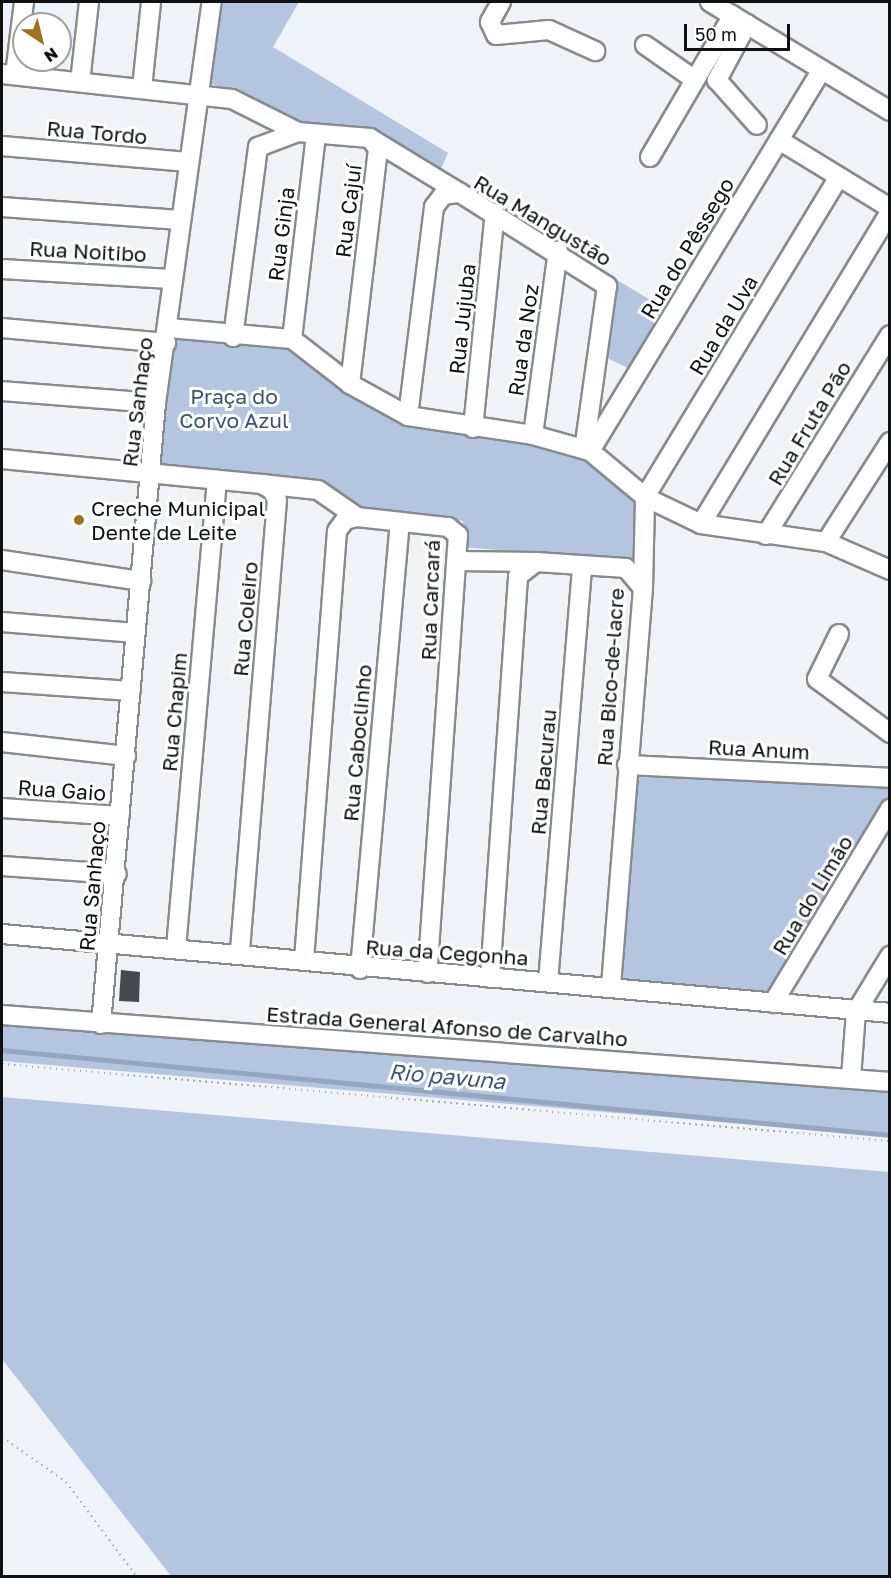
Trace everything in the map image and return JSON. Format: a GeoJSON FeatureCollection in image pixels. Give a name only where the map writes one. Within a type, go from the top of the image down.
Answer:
{"type":"FeatureCollection","features":[{"type":"Feature","properties":{"kind":"street"},"geometry":{"type":"LineString","coordinates":[[24,2],[8,74],[198,94],[257,108],[307,133]]}},
{"type":"Feature","properties":{"kind":"street"},"geometry":{"type":"LineString","coordinates":[[80,82],[89,2]]}},
{"type":"Feature","properties":{"kind":"street"},"geometry":{"type":"LineString","coordinates":[[142,88],[151,2]]}},
{"type":"Feature","properties":{"kind":"street","name":"Rua Sanhaço"},"geometry":{"type":"LineString","coordinates":[[101,1024],[111,944],[120,816],[152,474],[156,403],[167,336],[171,279],[212,2]]}},
{"type":"Feature","properties":{"kind":"street"},"geometry":{"type":"LineString","coordinates":[[501,2],[490,21],[496,35],[549,30],[595,51]]}},
{"type":"Feature","properties":{"kind":"street"},"geometry":{"type":"LineString","coordinates":[[710,2],[822,70],[887,105]]}},
{"type":"Feature","properties":{"kind":"street"},"geometry":{"type":"LineString","coordinates":[[650,157],[695,80],[740,20]]}},
{"type":"Feature","properties":{"kind":"street"},"geometry":{"type":"LineString","coordinates":[[740,20],[717,80],[757,124]]}},
{"type":"Feature","properties":{"kind":"street"},"geometry":{"type":"LineString","coordinates":[[645,45],[695,80]]}},
{"type":"Feature","properties":{"kind":"street","name":"Rua do Pêssego"},"geometry":{"type":"LineString","coordinates":[[587,450],[822,70]]}},
{"type":"Feature","properties":{"kind":"street","name":"Rua Cajuí"},"geometry":{"type":"LineString","coordinates":[[233,337],[256,151],[262,144],[307,133],[370,138],[378,149],[350,384]]}},
{"type":"Feature","properties":{"kind":"street","name":"Rua Ginja"},"geometry":{"type":"LineString","coordinates":[[292,339],[307,133]]}},
{"type":"Feature","properties":{"kind":"street"},"geometry":{"type":"LineString","coordinates":[[370,138],[460,193]]}},
{"type":"Feature","properties":{"kind":"street"},"geometry":{"type":"LineString","coordinates":[[701,524],[890,210],[779,140]]}},
{"type":"Feature","properties":{"kind":"street","name":"Rua Tordo"},"geometry":{"type":"LineString","coordinates":[[2,146],[188,162]]}},
{"type":"Feature","properties":{"kind":"street","name":"Rua da Uva"},"geometry":{"type":"LineString","coordinates":[[645,497],[839,177]]}},
{"type":"Feature","properties":{"kind":"street","name":"Rua Mangustão"},"geometry":{"type":"LineString","coordinates":[[408,416],[434,207],[443,195],[460,193],[558,251],[607,286],[587,450]]}},
{"type":"Feature","properties":{"kind":"street"},"geometry":{"type":"LineString","coordinates":[[2,207],[180,220]]}},
{"type":"Feature","properties":{"kind":"street","name":"Rua Jujuba"},"geometry":{"type":"LineString","coordinates":[[473,428],[495,213]]}},
{"type":"Feature","properties":{"kind":"street","name":"Rua da Noz"},"geometry":{"type":"LineString","coordinates":[[533,435],[558,251]]}},
{"type":"Feature","properties":{"kind":"street","name":"Rua Noitibo"},"geometry":{"type":"LineString","coordinates":[[2,268],[171,279]]}},
{"type":"Feature","properties":{"kind":"street"},"geometry":{"type":"LineString","coordinates":[[2,328],[292,339],[350,384],[408,416],[473,428],[533,435],[587,450],[645,497],[701,524],[826,542],[889,568]]}},
{"type":"Feature","properties":{"kind":"street","name":"Rua Fruta Pão"},"geometry":{"type":"LineString","coordinates":[[766,535],[890,334]]}},
{"type":"Feature","properties":{"kind":"street"},"geometry":{"type":"LineString","coordinates":[[2,391],[156,403]]}},
{"type":"Feature","properties":{"kind":"street"},"geometry":{"type":"LineString","coordinates":[[826,542],[890,442]]}},
{"type":"Feature","properties":{"kind":"street"},"geometry":{"type":"LineString","coordinates":[[2,459],[318,490],[357,517]]}},
{"type":"Feature","properties":{"kind":"street","name":"Rua Chapim"},"geometry":{"type":"LineString","coordinates":[[176,948],[217,480]]}},
{"type":"Feature","properties":{"kind":"street","name":"Rua Coleiro"},"geometry":{"type":"LineString","coordinates":[[240,953],[277,500],[262,484]]}},
{"type":"Feature","properties":{"kind":"street"},"geometry":{"type":"LineString","coordinates":[[643,588],[645,497]]}},
{"type":"Feature","properties":{"kind":"street"},"geometry":{"type":"LineString","coordinates":[[304,960],[337,531],[345,520],[357,517]]}},
{"type":"Feature","properties":{"kind":"street","name":"Rua Carcará"},"geometry":{"type":"LineString","coordinates":[[357,517],[456,531],[458,561],[427,973]]}},
{"type":"Feature","properties":{"kind":"street","name":"Rua Caboclinho"},"geometry":{"type":"LineString","coordinates":[[360,969],[400,522]]}},
{"type":"Feature","properties":{"kind":"street"},"geometry":{"type":"LineString","coordinates":[[2,560],[141,581]]}},
{"type":"Feature","properties":{"kind":"street","name":"Rua Bico-de-lacre"},"geometry":{"type":"LineString","coordinates":[[458,561],[536,562],[626,568],[643,588],[611,986]]}},
{"type":"Feature","properties":{"kind":"street"},"geometry":{"type":"LineString","coordinates":[[490,978],[518,576],[536,562]]}},
{"type":"Feature","properties":{"kind":"street","name":"Rua Bacurau"},"geometry":{"type":"LineString","coordinates":[[548,982],[582,566]]}},
{"type":"Feature","properties":{"kind":"street"},"geometry":{"type":"LineString","coordinates":[[2,622],[136,633]]}},
{"type":"Feature","properties":{"kind":"street"},"geometry":{"type":"LineString","coordinates":[[839,634],[817,679],[890,733]]}},
{"type":"Feature","properties":{"kind":"street"},"geometry":{"type":"LineString","coordinates":[[2,682],[131,691]]}},
{"type":"Feature","properties":{"kind":"street"},"geometry":{"type":"LineString","coordinates":[[2,742],[126,756]]}},
{"type":"Feature","properties":{"kind":"street","name":"Rua Anum"},"geometry":{"type":"LineString","coordinates":[[627,765],[890,778]]}},
{"type":"Feature","properties":{"kind":"street","name":"Rua Gaio"},"geometry":{"type":"LineString","coordinates":[[2,808],[120,816]]}},
{"type":"Feature","properties":{"kind":"street","name":"Rua do Limão"},"geometry":{"type":"LineString","coordinates":[[773,1003],[890,809]]}},
{"type":"Feature","properties":{"kind":"street"},"geometry":{"type":"LineString","coordinates":[[2,866],[117,874]]}},
{"type":"Feature","properties":{"kind":"street","name":"Rua da Cegonha"},"geometry":{"type":"LineString","coordinates":[[2,934],[240,953],[360,969],[611,986],[856,1012],[890,1013]]}},
{"type":"Feature","properties":{"kind":"street"},"geometry":{"type":"LineString","coordinates":[[851,1078],[856,1012],[890,956]]}},
{"type":"Feature","properties":{"kind":"street","name":"Estrada General Afonso de Carvalho"},"geometry":{"type":"LineString","coordinates":[[2,1015],[890,1082]]}},
{"type":"Feature","properties":{"kind":"path"},"geometry":{"type":"LineString","coordinates":[[2,1064],[890,1141]]}},
{"type":"Feature","properties":{"kind":"path"},"geometry":{"type":"LineString","coordinates":[[2,1437],[66,1482],[136,1576]]}},
{"type":"Feature","properties":{"kind":"green space"},"geometry":{"type":"Polygon","coordinates":[[[217,2],[299,2],[273,47],[448,153],[440,171],[317,130],[205,79],[217,2]]]}},
{"type":"Feature","properties":{"kind":"green space"},"geometry":{"type":"Polygon","coordinates":[[[617,280],[672,313],[636,372],[605,357],[617,280]]]}},
{"type":"Feature","properties":{"kind":"green space","name":"Praça do Corvo Azul"},"geometry":{"type":"Polygon","coordinates":[[[173,336],[288,347],[407,423],[579,454],[638,499],[635,561],[462,547],[463,521],[348,505],[331,485],[160,469],[173,336]]]}},
{"type":"Feature","properties":{"kind":"green space"},"geometry":{"type":"Polygon","coordinates":[[[629,768],[889,782],[889,802],[772,999],[614,982],[629,768]]]}},
{"type":"Feature","properties":{"kind":"green space"},"geometry":{"type":"Polygon","coordinates":[[[2,1020],[889,1088],[889,1136],[2,1061],[2,1020]]]}},
{"type":"Feature","properties":{"kind":"green space"},"geometry":{"type":"Polygon","coordinates":[[[2,1097],[889,1172],[889,1576],[171,1576],[2,1359],[2,1097]]]}},
{"type":"Feature","properties":{"kind":"building"},"geometry":{"type":"Polygon","coordinates":[[[121,970],[140,972],[139,1002],[119,1001],[121,970]]]}},
{"type":"Feature","properties":{"kind":"waterway","name":"Rio pavuna"},"geometry":{"type":"LineString","coordinates":[[2,1050],[890,1135]]}},
{"type":"Feature","properties":{"kind":"place","name":"Creche Municipal Dente de Leite"},"geometry":{"type":"Point","coordinates":[79,520]}}]}
